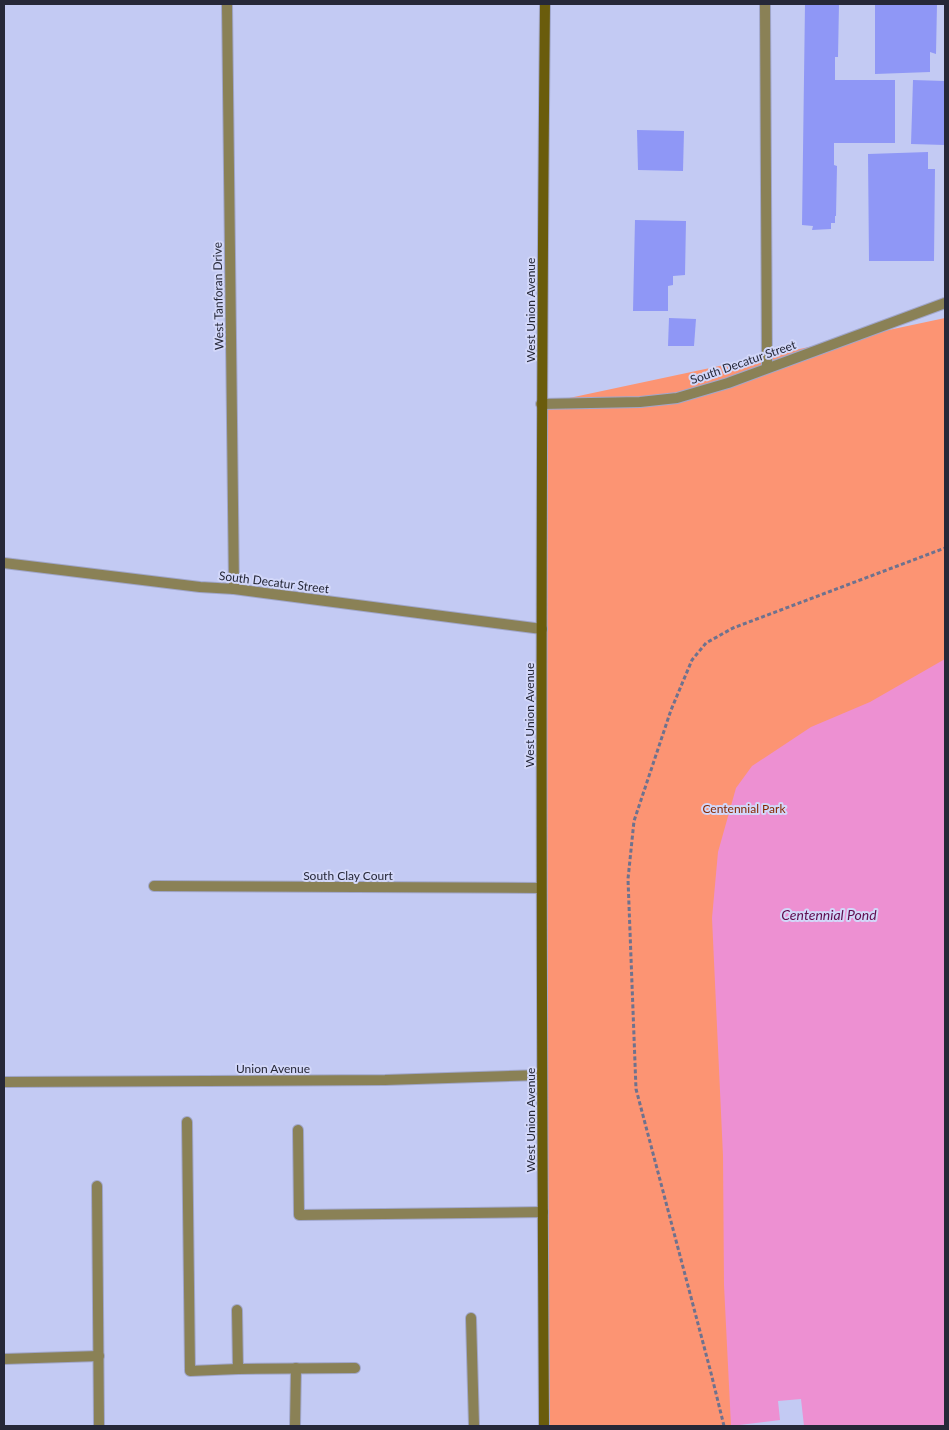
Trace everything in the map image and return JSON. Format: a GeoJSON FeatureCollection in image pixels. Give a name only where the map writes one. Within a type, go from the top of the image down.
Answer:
{"type":"FeatureCollection","features":[{"type":"Feature","properties":{"kind":"street","name":"West Tanforan Drive"},"geometry":{"type":"LineString","coordinates":[[227,4],[234,589]]}},
{"type":"Feature","properties":{"kind":"street","name":"West Union Avenue"},"geometry":{"type":"LineString","coordinates":[[544,1426],[541,404],[545,4]]}},
{"type":"Feature","properties":{"kind":"street"},"geometry":{"type":"LineString","coordinates":[[765,4],[767,368]]}},
{"type":"Feature","properties":{"kind":"street","name":"South Decatur Street"},"geometry":{"type":"LineString","coordinates":[[541,404],[640,402],[677,398],[728,383],[945,303]]}},
{"type":"Feature","properties":{"kind":"street","name":"South Decatur Street"},"geometry":{"type":"LineString","coordinates":[[4,563],[200,587],[234,589],[542,629]]}},
{"type":"Feature","properties":{"kind":"street","name":"South Clay Court"},"geometry":{"type":"LineString","coordinates":[[154,886],[541,888]]}},
{"type":"Feature","properties":{"kind":"street","name":"Union Avenue"},"geometry":{"type":"LineString","coordinates":[[4,1082],[376,1080],[542,1075]]}},
{"type":"Feature","properties":{"kind":"street"},"geometry":{"type":"LineString","coordinates":[[187,1122],[190,1371],[238,1368],[355,1368]]}},
{"type":"Feature","properties":{"kind":"street"},"geometry":{"type":"LineString","coordinates":[[298,1130],[299,1215],[543,1212]]}},
{"type":"Feature","properties":{"kind":"street"},"geometry":{"type":"LineString","coordinates":[[97,1186],[99,1426]]}},
{"type":"Feature","properties":{"kind":"street"},"geometry":{"type":"LineString","coordinates":[[237,1310],[238,1368]]}},
{"type":"Feature","properties":{"kind":"street"},"geometry":{"type":"LineString","coordinates":[[470,1318],[474,1426]]}},
{"type":"Feature","properties":{"kind":"street"},"geometry":{"type":"LineString","coordinates":[[4,1359],[99,1356]]}},
{"type":"Feature","properties":{"kind":"street"},"geometry":{"type":"LineString","coordinates":[[295,1426],[296,1368]]}},
{"type":"Feature","properties":{"kind":"path"},"geometry":{"type":"LineString","coordinates":[[724,1426],[712,1373],[636,1088],[628,879],[634,821],[671,710],[692,660],[706,643],[733,628],[945,548]]}},
{"type":"Feature","properties":{"kind":"green space","name":"Centennial Park"},"geometry":{"type":"Polygon","coordinates":[[[945,318],[945,1426],[544,1426],[541,404],[945,318]]]}},
{"type":"Feature","properties":{"kind":"water","name":"Centennial Pond"},"geometry":{"type":"Polygon","coordinates":[[[945,659],[945,1426],[731,1426],[724,1285],[723,1156],[712,918],[718,852],[736,788],[752,766],[811,727],[870,702],[945,659]]]}},
{"type":"Feature","properties":{"kind":"pier"},"geometry":{"type":"Polygon","coordinates":[[[801,1399],[804,1426],[731,1426],[780,1420],[778,1401],[801,1399]]]}},
{"type":"Feature","properties":{"kind":"building"},"geometry":{"type":"Polygon","coordinates":[[[805,4],[839,4],[838,57],[835,57],[835,80],[895,80],[895,143],[834,143],[834,165],[837,166],[836,216],[835,223],[831,223],[831,229],[812,230],[813,226],[802,225],[805,4]]]}},
{"type":"Feature","properties":{"kind":"building"},"geometry":{"type":"Polygon","coordinates":[[[875,4],[937,4],[936,54],[930,52],[930,72],[875,74],[875,4]]]}},
{"type":"Feature","properties":{"kind":"building"},"geometry":{"type":"Polygon","coordinates":[[[913,80],[945,81],[945,145],[911,144],[913,80]]]}},
{"type":"Feature","properties":{"kind":"building"},"geometry":{"type":"Polygon","coordinates":[[[637,130],[684,131],[683,171],[638,170],[637,130]]]}},
{"type":"Feature","properties":{"kind":"building"},"geometry":{"type":"Polygon","coordinates":[[[928,152],[928,169],[935,169],[934,261],[869,261],[868,154],[928,152]]]}},
{"type":"Feature","properties":{"kind":"building"},"geometry":{"type":"Polygon","coordinates":[[[635,220],[686,221],[685,275],[673,276],[673,285],[668,286],[668,311],[633,311],[635,220]]]}},
{"type":"Feature","properties":{"kind":"building"},"geometry":{"type":"Polygon","coordinates":[[[669,318],[696,319],[694,346],[668,346],[669,318]]]}}]}
